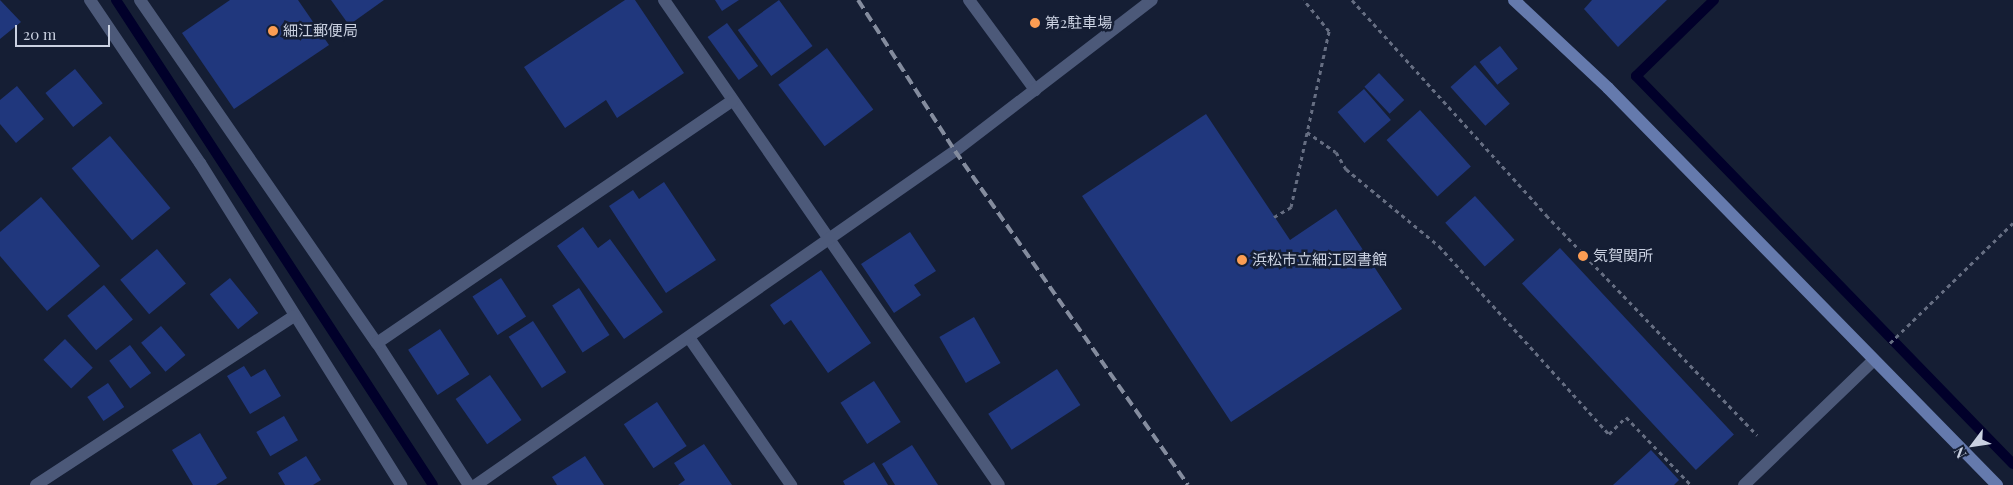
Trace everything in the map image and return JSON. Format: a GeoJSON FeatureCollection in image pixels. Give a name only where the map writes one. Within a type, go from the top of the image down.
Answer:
{"type":"FeatureCollection","features":[{"type":"Feature","properties":{"kind":"street"},"geometry":{"type":"LineString","coordinates":[[90,0],[200,163],[401,485]]}},
{"type":"Feature","properties":{"kind":"street"},"geometry":{"type":"LineString","coordinates":[[140,0],[377,344],[469,485]]}},
{"type":"Feature","properties":{"kind":"street"},"geometry":{"type":"LineString","coordinates":[[664,0],[828,242],[999,485]]}},
{"type":"Feature","properties":{"kind":"street"},"geometry":{"type":"LineString","coordinates":[[969,0],[1035,90]]}},
{"type":"Feature","properties":{"kind":"street"},"geometry":{"type":"LineString","coordinates":[[476,485],[828,242],[1035,90],[1152,0]]}},
{"type":"Feature","properties":{"kind":"street"},"geometry":{"type":"LineString","coordinates":[[1514,0],[1608,88],[1997,485]]}},
{"type":"Feature","properties":{"kind":"street"},"geometry":{"type":"LineString","coordinates":[[377,344],[732,100]]}},
{"type":"Feature","properties":{"kind":"street"},"geometry":{"type":"LineString","coordinates":[[36,485],[294,316]]}},
{"type":"Feature","properties":{"kind":"street"},"geometry":{"type":"LineString","coordinates":[[690,339],[791,485]]}},
{"type":"Feature","properties":{"kind":"street"},"geometry":{"type":"LineString","coordinates":[[1744,485],[1874,360]]}},
{"type":"Feature","properties":{"kind":"path"},"geometry":{"type":"LineString","coordinates":[[1274,217],[1291,206],[1329,31],[1304,0]]}},
{"type":"Feature","properties":{"kind":"path"},"geometry":{"type":"LineString","coordinates":[[1352,0],[1546,215],[1756,435]]}},
{"type":"Feature","properties":{"kind":"path"},"geometry":{"type":"LineString","coordinates":[[1307,132],[1336,152],[1346,170],[1439,246],[1609,434],[1626,417],[1691,485]]}},
{"type":"Feature","properties":{"kind":"path"},"geometry":{"type":"LineString","coordinates":[[1886,348],[2013,223]]}},
{"type":"Feature","properties":{"kind":"building"},"geometry":{"type":"Polygon","coordinates":[[[0,0],[21,22],[0,39],[0,0]]]}},
{"type":"Feature","properties":{"kind":"building"},"geometry":{"type":"Polygon","coordinates":[[[230,0],[298,0],[329,45],[234,109],[182,33],[230,0]]]}},
{"type":"Feature","properties":{"kind":"building"},"geometry":{"type":"Polygon","coordinates":[[[331,0],[384,0],[349,25],[331,0]]]}},
{"type":"Feature","properties":{"kind":"building"},"geometry":{"type":"Polygon","coordinates":[[[625,0],[635,0],[684,73],[617,118],[606,100],[565,128],[524,67],[625,0]]]}},
{"type":"Feature","properties":{"kind":"building"},"geometry":{"type":"Polygon","coordinates":[[[715,0],[739,0],[722,11],[715,0]]]}},
{"type":"Feature","properties":{"kind":"building"},"geometry":{"type":"Polygon","coordinates":[[[779,0],[813,46],[771,76],[738,30],[779,0]]]}},
{"type":"Feature","properties":{"kind":"building"},"geometry":{"type":"Polygon","coordinates":[[[1592,0],[1667,0],[1618,47],[1584,9],[1592,0]]]}},
{"type":"Feature","properties":{"kind":"building"},"geometry":{"type":"Polygon","coordinates":[[[727,23],[758,66],[739,80],[708,37],[727,23]]]}},
{"type":"Feature","properties":{"kind":"building"},"geometry":{"type":"Polygon","coordinates":[[[1500,46],[1518,69],[1497,85],[1480,62],[1500,46]]]}},
{"type":"Feature","properties":{"kind":"building"},"geometry":{"type":"Polygon","coordinates":[[[827,48],[873,109],[825,146],[778,85],[827,48]]]}},
{"type":"Feature","properties":{"kind":"building"},"geometry":{"type":"Polygon","coordinates":[[[1475,65],[1510,104],[1485,126],[1450,87],[1475,65]]]}},
{"type":"Feature","properties":{"kind":"building"},"geometry":{"type":"Polygon","coordinates":[[[75,69],[103,103],[73,127],[45,93],[75,69]]]}},
{"type":"Feature","properties":{"kind":"building"},"geometry":{"type":"Polygon","coordinates":[[[1379,73],[1404,100],[1390,114],[1364,87],[1379,73]]]}},
{"type":"Feature","properties":{"kind":"building"},"geometry":{"type":"Polygon","coordinates":[[[17,86],[44,119],[16,143],[0,124],[0,100],[17,86]]]}},
{"type":"Feature","properties":{"kind":"building"},"geometry":{"type":"Polygon","coordinates":[[[1364,89],[1391,120],[1364,143],[1338,112],[1364,89]]]}},
{"type":"Feature","properties":{"kind":"building"},"geometry":{"type":"Polygon","coordinates":[[[1420,110],[1471,166],[1437,197],[1387,140],[1420,110]]]}},
{"type":"Feature","properties":{"kind":"building"},"geometry":{"type":"Polygon","coordinates":[[[1206,114],[1290,240],[1336,209],[1402,309],[1231,422],[1082,196],[1206,114]]]}},
{"type":"Feature","properties":{"kind":"building"},"geometry":{"type":"Polygon","coordinates":[[[110,136],[170,208],[132,240],[72,168],[110,136]]]}},
{"type":"Feature","properties":{"kind":"building"},"geometry":{"type":"Polygon","coordinates":[[[664,182],[716,260],[666,293],[609,206],[633,190],[639,199],[664,182]]]}},
{"type":"Feature","properties":{"kind":"building"},"geometry":{"type":"Polygon","coordinates":[[[1475,196],[1514,240],[1485,267],[1445,223],[1475,196]]]}},
{"type":"Feature","properties":{"kind":"building"},"geometry":{"type":"Polygon","coordinates":[[[41,197],[100,266],[47,311],[0,256],[0,232],[41,197]]]}},
{"type":"Feature","properties":{"kind":"building"},"geometry":{"type":"Polygon","coordinates":[[[583,227],[598,248],[610,239],[663,312],[624,339],[557,246],[583,227]]]}},
{"type":"Feature","properties":{"kind":"building"},"geometry":{"type":"Polygon","coordinates":[[[910,232],[936,271],[914,285],[921,295],[894,313],[861,264],[910,232]]]}},
{"type":"Feature","properties":{"kind":"building"},"geometry":{"type":"Polygon","coordinates":[[[1560,248],[1734,434],[1696,470],[1522,283],[1560,248]]]}},
{"type":"Feature","properties":{"kind":"building"},"geometry":{"type":"Polygon","coordinates":[[[157,249],[186,283],[149,314],[120,280],[157,249]]]}},
{"type":"Feature","properties":{"kind":"building"},"geometry":{"type":"Polygon","coordinates":[[[821,270],[871,343],[828,373],[791,320],[784,325],[770,305],[821,270]]]}},
{"type":"Feature","properties":{"kind":"building"},"geometry":{"type":"Polygon","coordinates":[[[230,278],[258,313],[238,329],[210,294],[230,278]]]}},
{"type":"Feature","properties":{"kind":"building"},"geometry":{"type":"Polygon","coordinates":[[[501,278],[526,317],[498,335],[472,297],[501,278]]]}},
{"type":"Feature","properties":{"kind":"building"},"geometry":{"type":"Polygon","coordinates":[[[104,285],[133,319],[96,350],[67,316],[104,285]]]}},
{"type":"Feature","properties":{"kind":"building"},"geometry":{"type":"Polygon","coordinates":[[[579,288],[609,335],[583,352],[552,305],[579,288]]]}},
{"type":"Feature","properties":{"kind":"building"},"geometry":{"type":"Polygon","coordinates":[[[974,317],[1000,363],[966,383],[939,337],[974,317]]]}},
{"type":"Feature","properties":{"kind":"building"},"geometry":{"type":"Polygon","coordinates":[[[533,321],[566,372],[542,388],[509,337],[533,321]]]}},
{"type":"Feature","properties":{"kind":"building"},"geometry":{"type":"Polygon","coordinates":[[[161,326],[185,355],[166,372],[141,343],[161,326]]]}},
{"type":"Feature","properties":{"kind":"building"},"geometry":{"type":"Polygon","coordinates":[[[440,329],[469,374],[438,395],[408,350],[440,329]]]}},
{"type":"Feature","properties":{"kind":"building"},"geometry":{"type":"Polygon","coordinates":[[[65,339],[93,368],[71,389],[43,360],[65,339]]]}},
{"type":"Feature","properties":{"kind":"building"},"geometry":{"type":"Polygon","coordinates":[[[130,345],[151,373],[130,389],[109,361],[130,345]]]}},
{"type":"Feature","properties":{"kind":"building"},"geometry":{"type":"Polygon","coordinates":[[[244,366],[251,377],[265,369],[281,396],[250,414],[227,376],[244,366]]]}},
{"type":"Feature","properties":{"kind":"building"},"geometry":{"type":"Polygon","coordinates":[[[1057,369],[1080,405],[1012,450],[988,414],[1057,369]]]}},
{"type":"Feature","properties":{"kind":"building"},"geometry":{"type":"Polygon","coordinates":[[[490,375],[522,420],[487,444],[456,399],[490,375]]]}},
{"type":"Feature","properties":{"kind":"building"},"geometry":{"type":"Polygon","coordinates":[[[874,381],[901,422],[867,444],[840,403],[874,381]]]}},
{"type":"Feature","properties":{"kind":"building"},"geometry":{"type":"Polygon","coordinates":[[[108,383],[124,407],[103,421],[87,397],[108,383]]]}},
{"type":"Feature","properties":{"kind":"building"},"geometry":{"type":"Polygon","coordinates":[[[657,402],[687,446],[653,468],[624,424],[657,402]]]}},
{"type":"Feature","properties":{"kind":"building"},"geometry":{"type":"Polygon","coordinates":[[[284,416],[298,440],[270,456],[256,432],[284,416]]]}},
{"type":"Feature","properties":{"kind":"building"},"geometry":{"type":"Polygon","coordinates":[[[200,433],[227,478],[216,485],[193,485],[172,450],[200,433]]]}},
{"type":"Feature","properties":{"kind":"building"},"geometry":{"type":"Polygon","coordinates":[[[704,444],[732,485],[678,485],[685,480],[674,463],[704,444]]]}},
{"type":"Feature","properties":{"kind":"building"},"geometry":{"type":"Polygon","coordinates":[[[912,445],[938,485],[895,485],[882,464],[912,445]]]}},
{"type":"Feature","properties":{"kind":"building"},"geometry":{"type":"Polygon","coordinates":[[[1651,450],[1679,480],[1674,485],[1613,485],[1651,450]]]}},
{"type":"Feature","properties":{"kind":"building"},"geometry":{"type":"Polygon","coordinates":[[[306,456],[321,480],[313,485],[285,485],[278,473],[306,456]]]}},
{"type":"Feature","properties":{"kind":"building"},"geometry":{"type":"Polygon","coordinates":[[[585,456],[604,485],[557,485],[552,477],[585,456]]]}},
{"type":"Feature","properties":{"kind":"building"},"geometry":{"type":"Polygon","coordinates":[[[874,462],[888,485],[845,485],[843,481],[874,462]]]}},
{"type":"Feature","properties":{"kind":"waterway"},"geometry":{"type":"LineString","coordinates":[[116,0],[433,485]]}},
{"type":"Feature","properties":{"kind":"waterway"},"geometry":{"type":"LineString","coordinates":[[1714,0],[1636,76],[2013,464]]}},
{"type":"Feature","properties":{"kind":"railway"},"geometry":{"type":"LineString","coordinates":[[858,0],[955,151],[1188,485]]}},
{"type":"Feature","properties":{"kind":"place","name":"第2駐車場"},"geometry":{"type":"Point","coordinates":[1035,23]}},
{"type":"Feature","properties":{"kind":"place","name":"細江郵便局"},"geometry":{"type":"Point","coordinates":[273,31]}},
{"type":"Feature","properties":{"kind":"place","name":"気賀関所"},"geometry":{"type":"Point","coordinates":[1583,256]}},
{"type":"Feature","properties":{"kind":"place","name":"浜松市立細江図書館"},"geometry":{"type":"Point","coordinates":[1242,260]}}]}
